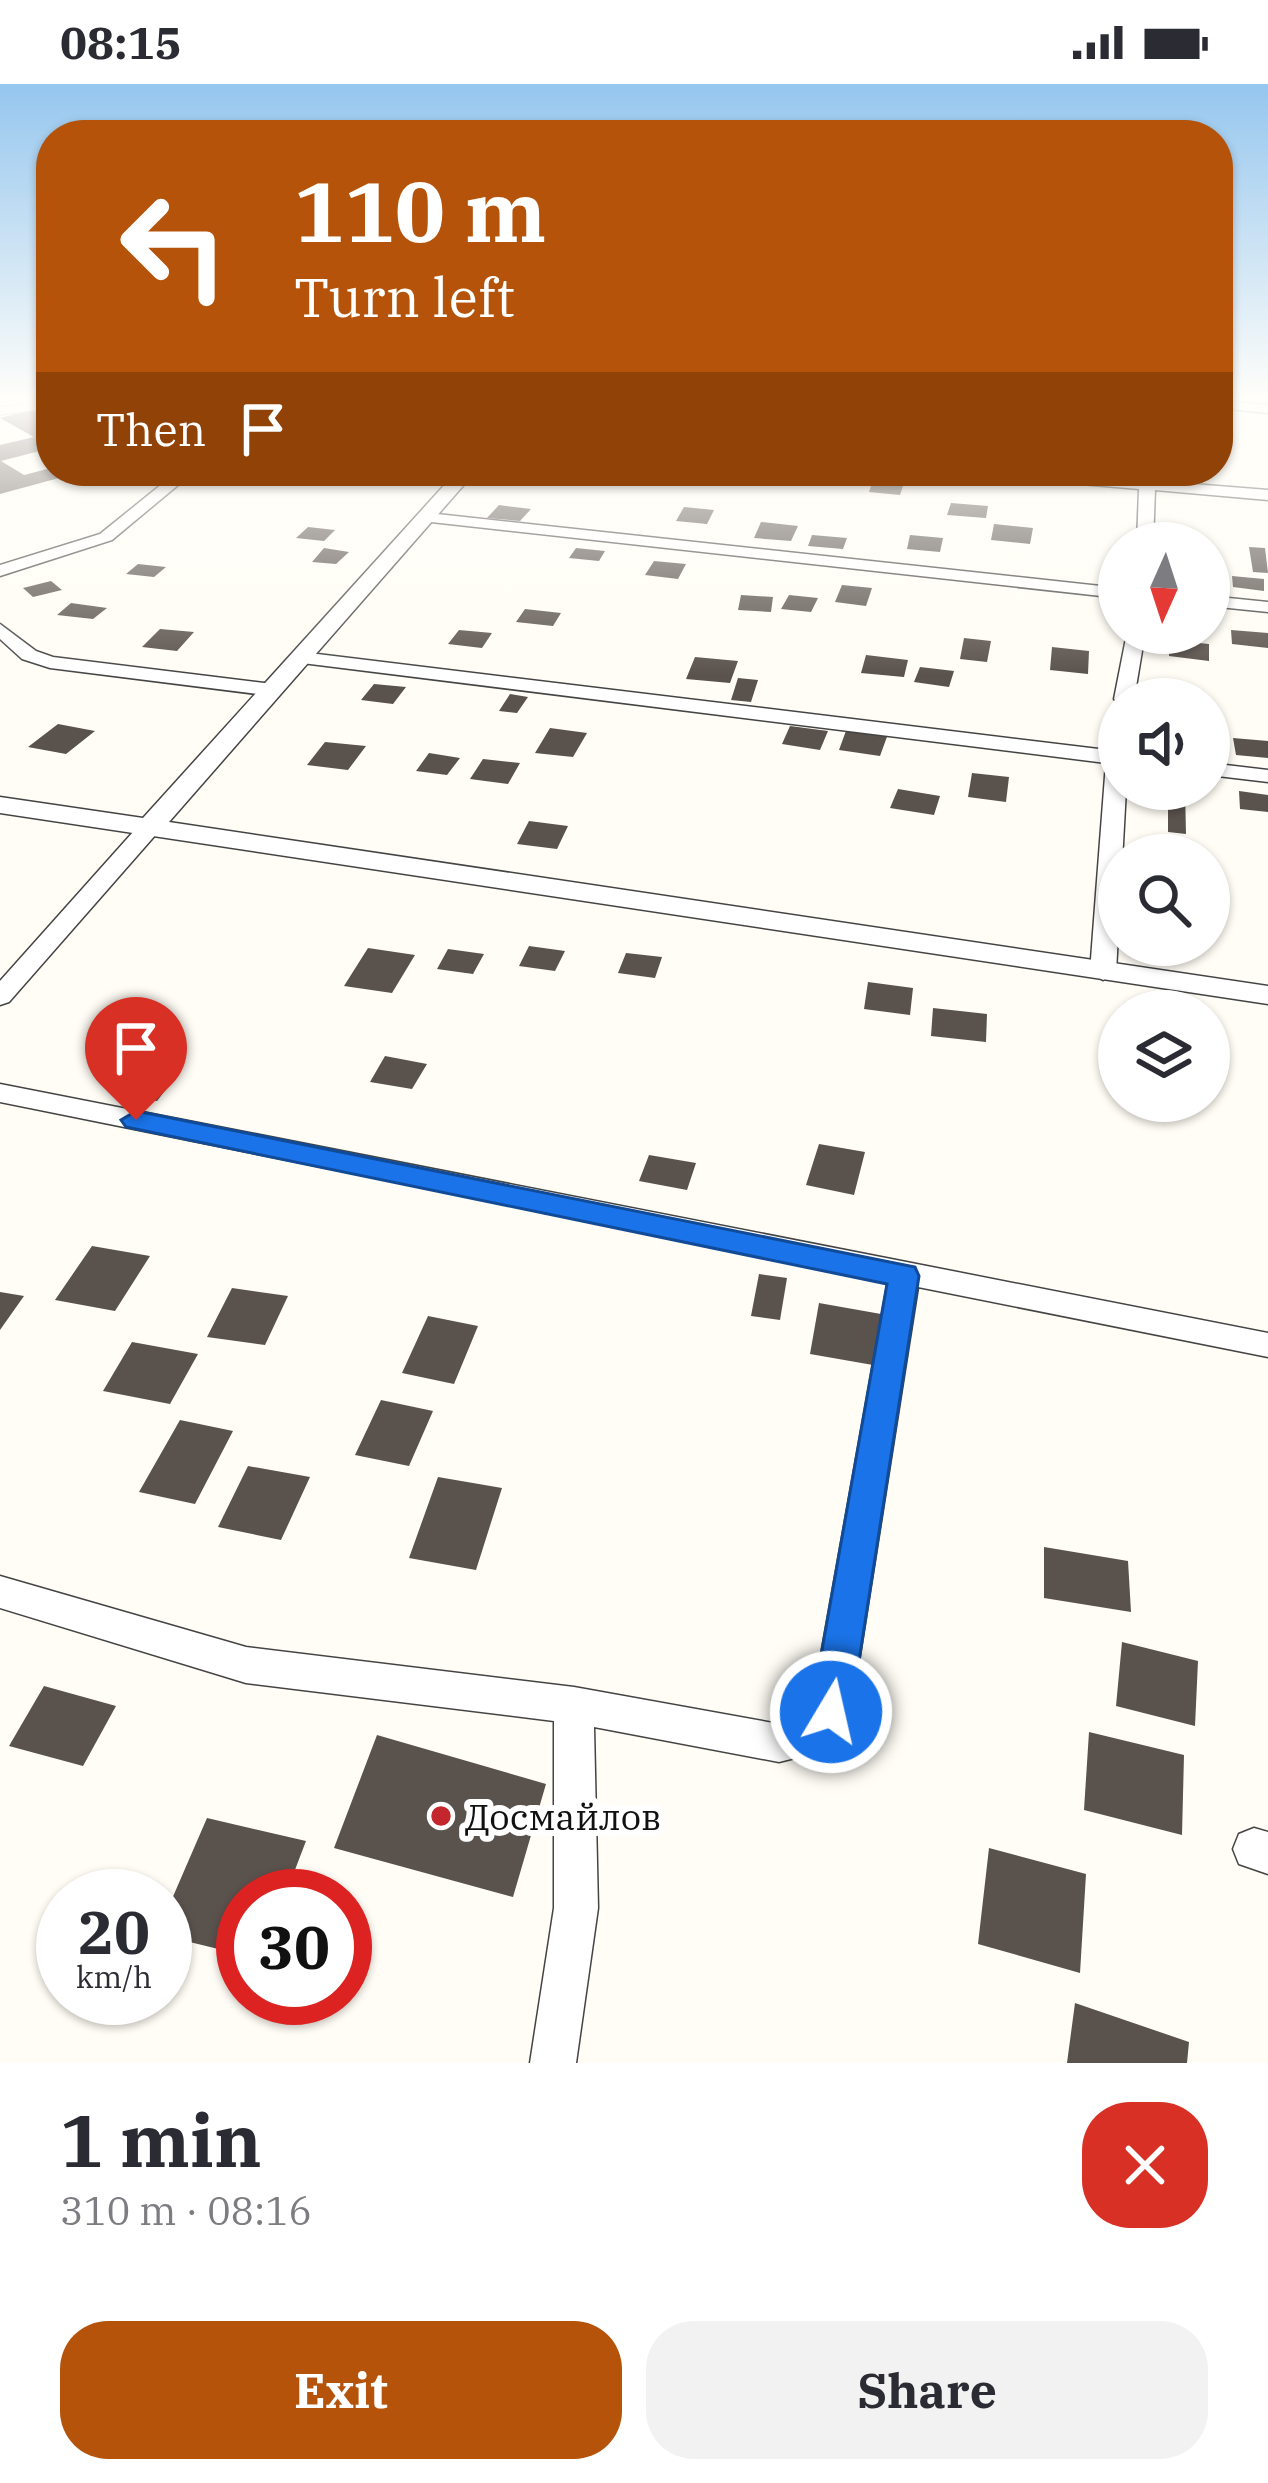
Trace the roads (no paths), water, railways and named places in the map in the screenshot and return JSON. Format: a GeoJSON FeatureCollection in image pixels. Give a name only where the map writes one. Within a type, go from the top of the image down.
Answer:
{"type":"FeatureCollection","features":[{"type":"Feature","properties":{"kind":"street"},"geometry":{"type":"LineString","coordinates":[[0,572],[106,537],[162,491]]}},
{"type":"Feature","properties":{"kind":"street"},"geometry":{"type":"LineString","coordinates":[[0,997],[450,491]]}},
{"type":"Feature","properties":{"kind":"street"},"geometry":{"type":"LineString","coordinates":[[1146,522],[1147,491]]}},
{"type":"Feature","properties":{"kind":"street"},"geometry":{"type":"LineString","coordinates":[[428,518],[1098,591]]}},
{"type":"Feature","properties":{"kind":"street"},"geometry":{"type":"LineString","coordinates":[[1230,603],[1268,607]]}},
{"type":"Feature","properties":{"kind":"street"},"geometry":{"type":"LineString","coordinates":[[0,629],[29,655],[50,662],[273,690]]}},
{"type":"Feature","properties":{"kind":"street"},"geometry":{"type":"LineString","coordinates":[[301,658],[1098,756]]}},
{"type":"Feature","properties":{"kind":"street"},"geometry":{"type":"LineString","coordinates":[[1230,771],[1268,776]]}},
{"type":"Feature","properties":{"kind":"street"},"geometry":{"type":"LineString","coordinates":[[0,806],[1268,995]]}},
{"type":"Feature","properties":{"kind":"street"},"geometry":{"type":"LineString","coordinates":[[1103,972],[1113,810]]}},
{"type":"Feature","properties":{"kind":"street"},"geometry":{"type":"LineString","coordinates":[[0,1093],[1268,1345]]}},
{"type":"Feature","properties":{"kind":"street"},"geometry":{"type":"LineString","coordinates":[[0,1592],[246,1665],[574,1705],[779,1743],[813,1737],[831,1712],[904,1276]]}},
{"type":"Feature","properties":{"kind":"street"},"geometry":{"type":"LineString","coordinates":[[553,2063],[576,1908],[574,1705]]}},
{"type":"Feature","properties":{"kind":"place","name":"Досмайлов"},"geometry":{"type":"Point","coordinates":[441,1816]}}]}
